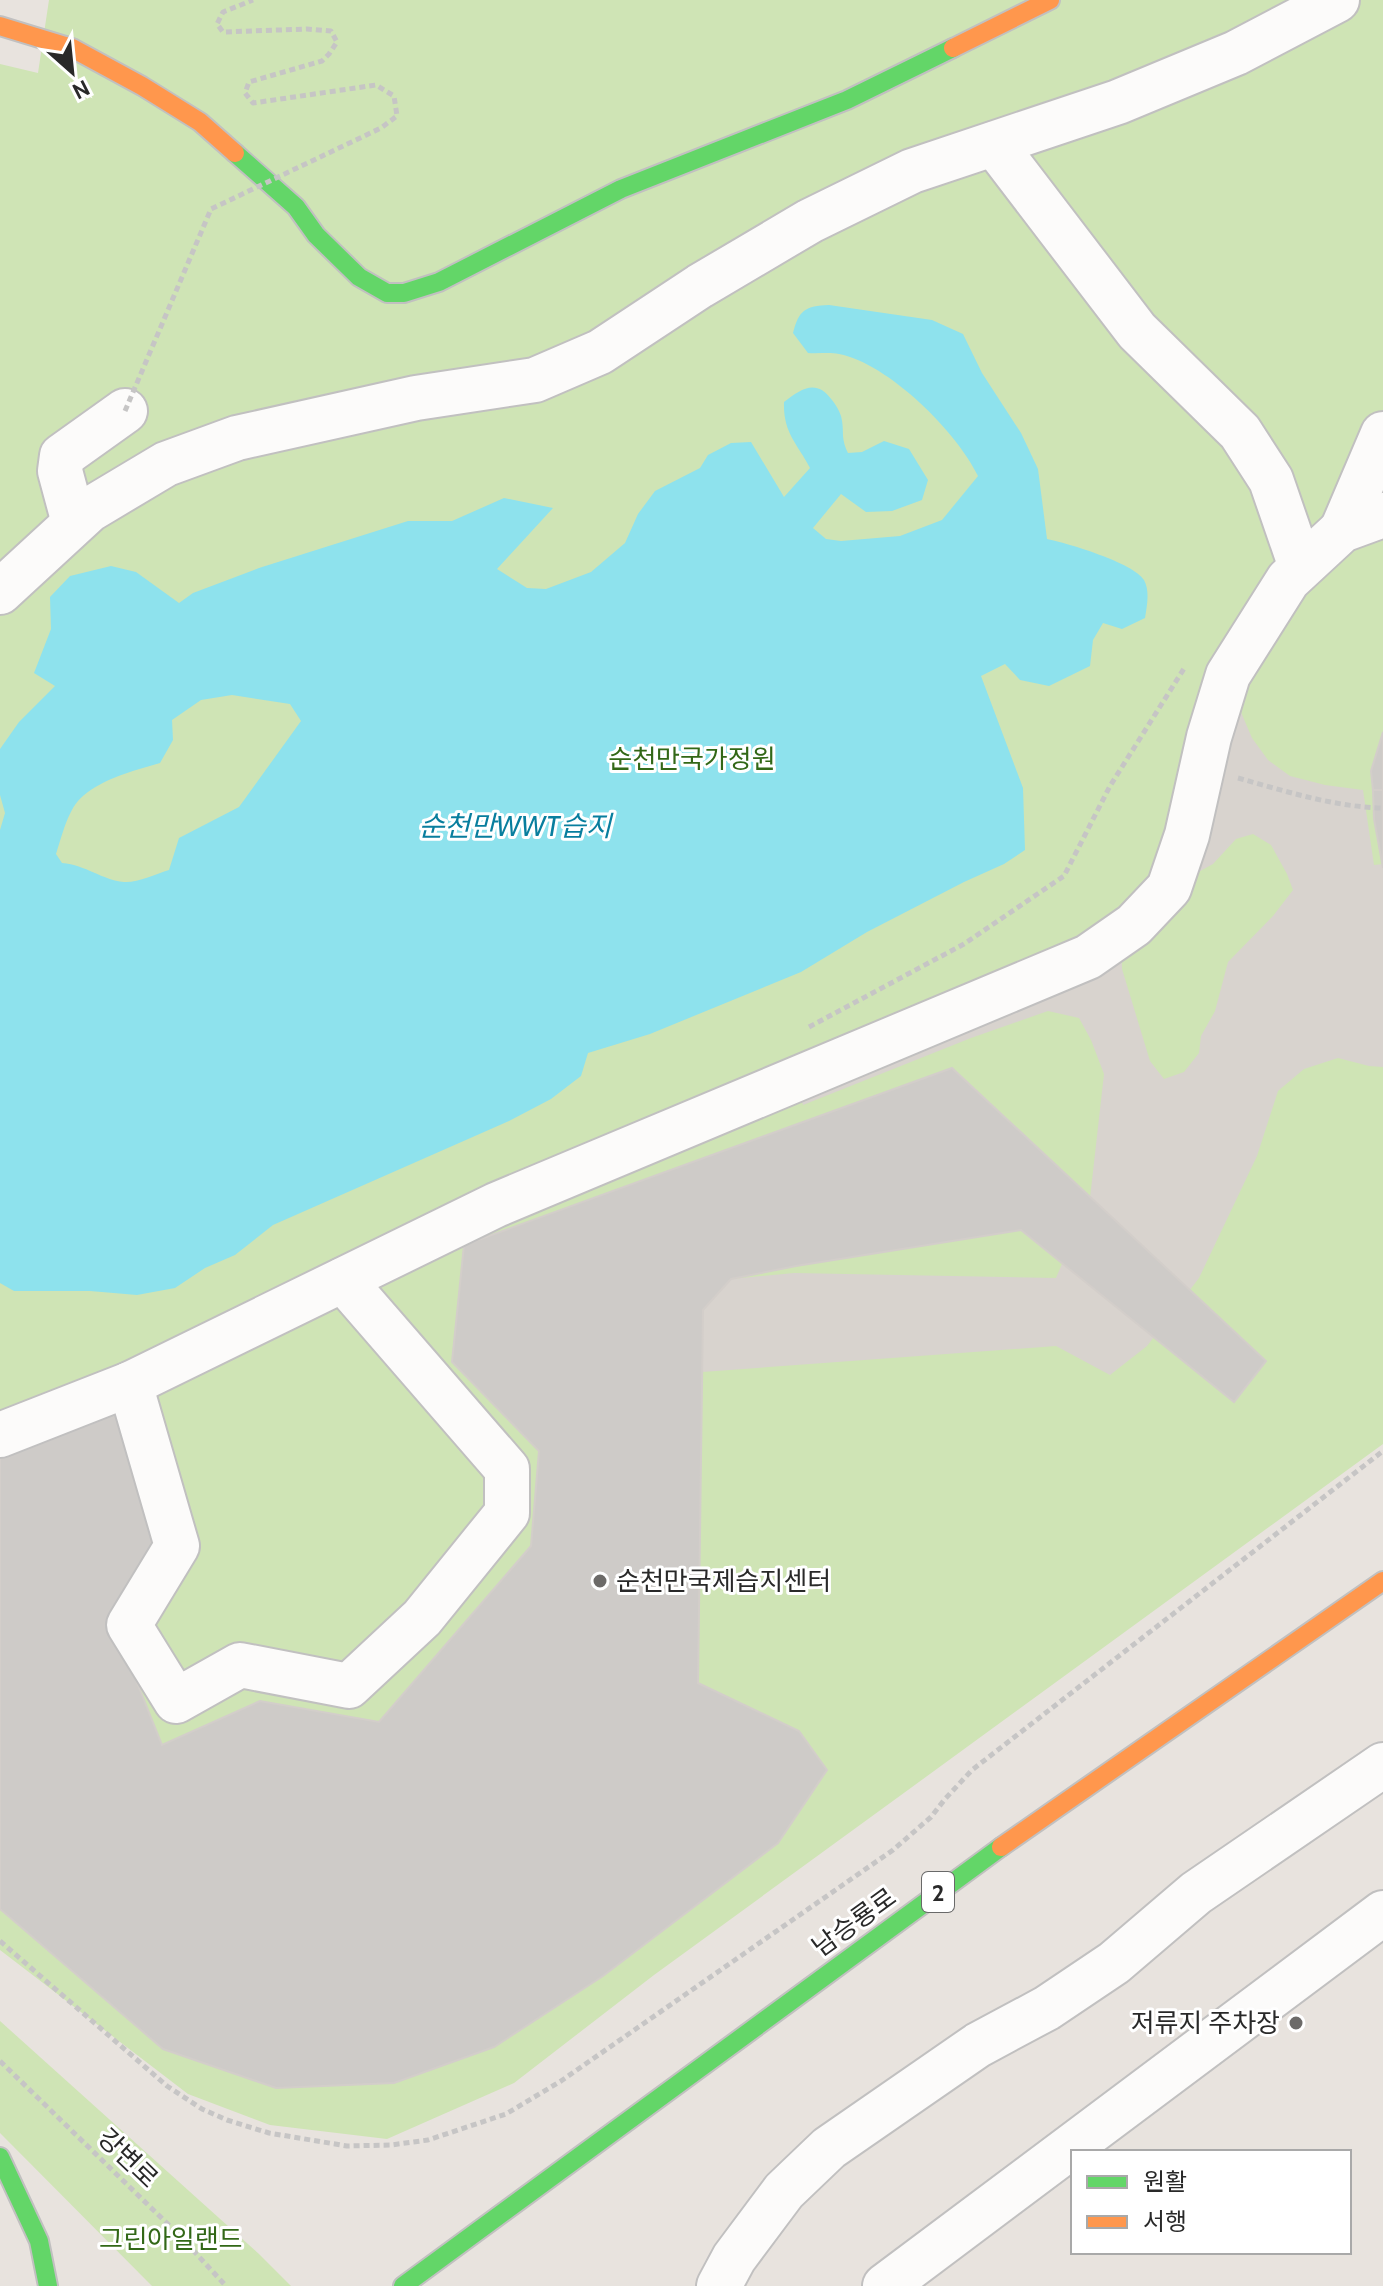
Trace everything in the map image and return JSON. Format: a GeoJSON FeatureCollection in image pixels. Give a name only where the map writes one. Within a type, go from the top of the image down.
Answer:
{"type":"FeatureCollection","features":[{"type":"Feature","properties":{"kind":"main road"},"geometry":{"type":"LineString","coordinates":[[0,26],[72,48],[200,122],[296,207],[316,235],[359,277],[387,293],[404,293],[439,282],[621,189],[847,100],[1050,0]]}},
{"type":"Feature","properties":{"kind":"main road","name":"남승룡로"},"geometry":{"type":"LineString","coordinates":[[403,2286],[981,1861],[1383,1581]]}},
{"type":"Feature","properties":{"kind":"main road"},"geometry":{"type":"LineString","coordinates":[[0,2157],[39,2241],[48,2286]]}},
{"type":"Feature","properties":{"kind":"street"},"geometry":{"type":"LineString","coordinates":[[0,592],[89,510],[166,464],[237,438],[416,398],[535,380],[600,352],[700,286],[810,221],[912,171],[1118,102],[1221,59],[1337,0]]}},
{"type":"Feature","properties":{"kind":"street"},"geometry":{"type":"LineString","coordinates":[[994,144],[1137,331],[1240,432],[1271,480],[1301,567]]}},
{"type":"Feature","properties":{"kind":"street"},"geometry":{"type":"LineString","coordinates":[[74,523],[60,471],[62,456],[125,411]]}},
{"type":"Feature","properties":{"kind":"street"},"geometry":{"type":"LineString","coordinates":[[1342,530],[1383,434]]}},
{"type":"Feature","properties":{"kind":"street"},"geometry":{"type":"LineString","coordinates":[[0,1435],[130,1384],[496,1205],[1088,957],[1134,925],[1169,888],[1187,835],[1209,737],[1228,675],[1288,580],[1342,530],[1383,515]]}},
{"type":"Feature","properties":{"kind":"street"},"geometry":{"type":"LineString","coordinates":[[130,1384],[177,1546],[129,1625],[176,1701],[240,1665],[349,1686],[422,1618],[507,1513],[507,1469],[343,1280]]}},
{"type":"Feature","properties":{"kind":"street"},"geometry":{"type":"LineString","coordinates":[[719,2286],[734,2258],[784,2191],[829,2148],[978,2045],[1047,2008],[1114,1963],[1196,1893],[1383,1765]]}},
{"type":"Feature","properties":{"kind":"street"},"geometry":{"type":"LineString","coordinates":[[885,2286],[1383,1913]]}},
{"type":"Feature","properties":{"kind":"path"},"geometry":{"type":"LineString","coordinates":[[125,411],[211,209],[381,128],[397,116],[394,96],[376,85],[253,103],[245,93],[249,82],[322,61],[337,42],[331,31],[223,32],[217,24],[223,12],[253,0]]}},
{"type":"Feature","properties":{"kind":"path"},"geometry":{"type":"LineString","coordinates":[[800,1032],[964,944],[1064,876],[1110,786],[1190,661],[1228,675]]}},
{"type":"Feature","properties":{"kind":"path"},"geometry":{"type":"LineString","coordinates":[[1202,769],[1308,797],[1383,808]]}},
{"type":"Feature","properties":{"kind":"path"},"geometry":{"type":"LineString","coordinates":[[0,1941],[167,2086],[202,2109],[227,2120],[269,2133],[347,2146],[428,2140],[506,2114],[561,2081],[893,1850],[931,1817],[983,1761],[1383,1451]]}},
{"type":"Feature","properties":{"kind":"path","name":"강변로"},"geometry":{"type":"LineString","coordinates":[[0,2061],[178,2234],[226,2286]]}},
{"type":"Feature","properties":{"kind":"green space","name":"순천만국가정원"},"geometry":{"type":"Polygon","coordinates":[[[49,0],[1383,0],[1383,1444],[654,1975],[514,2083],[387,2139],[270,2125],[188,2094],[0,1950],[0,64],[38,73],[49,0]]]}},
{"type":"Feature","properties":{"kind":"green space","name":"그린아일랜드"},"geometry":{"type":"Polygon","coordinates":[[[0,2021],[291,2286],[152,2286],[0,2133],[0,2021]]]}},
{"type":"Feature","properties":{"kind":"shaded area"},"geometry":{"type":"Polygon","coordinates":[[[1228,675],[1252,738],[1268,760],[1290,776],[1363,790],[1374,865],[1383,864],[1383,1067],[1338,1058],[1304,1069],[1278,1091],[1257,1156],[1199,1278],[1147,1346],[1110,1375],[1056,1346],[702,1372],[703,1310],[731,1279],[794,1273],[1056,1278],[1090,1198],[1104,1074],[1079,1018],[1048,1011],[803,1105],[794,1080],[1121,934],[1122,969],[1150,1061],[1164,1079],[1184,1072],[1199,1053],[1201,1036],[1215,1011],[1228,962],[1273,916],[1293,890],[1271,845],[1253,834],[1236,839],[1213,864],[1169,888],[1228,675]]]}},
{"type":"Feature","properties":{"kind":"water","name":"순천만WWT습지"},"geometry":{"type":"Polygon","coordinates":[[[821,306],[932,320],[963,334],[982,373],[1021,433],[1038,469],[1047,539],[1114,561],[1138,574],[1146,584],[1148,599],[1145,618],[1122,629],[1103,623],[1093,640],[1090,666],[1049,686],[1020,680],[1005,664],[981,676],[1023,788],[1025,850],[1004,864],[867,932],[801,972],[650,1034],[588,1053],[581,1076],[551,1099],[509,1121],[273,1225],[235,1255],[205,1268],[175,1288],[137,1295],[90,1291],[14,1291],[0,1283],[0,830],[5,813],[0,795],[0,749],[19,722],[55,686],[34,673],[51,629],[50,597],[70,576],[111,566],[136,572],[179,603],[193,593],[259,568],[408,521],[452,521],[504,498],[553,508],[497,569],[527,588],[546,589],[591,572],[625,543],[638,514],[655,491],[700,468],[708,455],[731,443],[751,442],[784,497],[810,468],[788,430],[784,402],[808,388],[820,389],[836,406],[848,453],[862,452],[884,441],[909,449],[928,480],[922,500],[892,511],[866,512],[841,494],[813,528],[826,539],[841,541],[900,536],[942,520],[978,476],[938,421],[899,385],[858,360],[835,353],[808,353],[793,333],[804,311],[821,306]],[[232,695],[201,700],[172,720],[173,740],[160,763],[109,780],[78,801],[66,823],[56,854],[62,863],[124,882],[141,880],[169,870],[179,838],[239,807],[301,721],[290,704],[232,695]]]}},
{"type":"Feature","properties":{"kind":"building"},"geometry":{"type":"Polygon","coordinates":[[[1383,732],[1383,790],[1373,790],[1371,771],[1383,732]]]}},
{"type":"Feature","properties":{"kind":"building"},"geometry":{"type":"Polygon","coordinates":[[[1373,790],[1383,790],[1383,868],[1374,819],[1373,790]]]}},
{"type":"Feature","properties":{"kind":"building","name":"순천만국제습지센터"},"geometry":{"type":"Polygon","coordinates":[[[952,1068],[1266,1361],[1234,1402],[1021,1230],[731,1279],[703,1310],[698,1683],[799,1731],[827,1770],[778,1843],[603,1976],[494,2047],[394,2083],[276,2088],[163,2049],[0,1909],[0,1449],[129,1408],[174,1533],[110,1615],[162,1745],[260,1701],[379,1722],[531,1546],[539,1451],[452,1362],[464,1245],[952,1068]]]}},
{"type":"Feature","properties":{"kind":"traffic: fast"},"geometry":{"type":"LineString","coordinates":[[235,153],[296,207],[316,235],[359,277],[387,293],[404,293],[439,282],[621,189],[847,100],[953,48]]}},
{"type":"Feature","properties":{"kind":"traffic: fast"},"geometry":{"type":"LineString","coordinates":[[403,2286],[1001,1847]]}},
{"type":"Feature","properties":{"kind":"traffic: fast"},"geometry":{"type":"LineString","coordinates":[[0,2157],[39,2241],[48,2286]]}},
{"type":"Feature","properties":{"kind":"traffic: slow"},"geometry":{"type":"LineString","coordinates":[[953,48],[1050,0]]}},
{"type":"Feature","properties":{"kind":"traffic: slow"},"geometry":{"type":"LineString","coordinates":[[0,26],[72,48],[200,122],[235,153]]}},
{"type":"Feature","properties":{"kind":"traffic: slow"},"geometry":{"type":"LineString","coordinates":[[1001,1847],[1383,1581]]}},
{"type":"Feature","properties":{"kind":"place","name":"순천만국제습지센터"},"geometry":{"type":"Point","coordinates":[600,1581]}},
{"type":"Feature","properties":{"kind":"place","name":"저류지 주차장"},"geometry":{"type":"Point","coordinates":[1296,2023]}}]}
